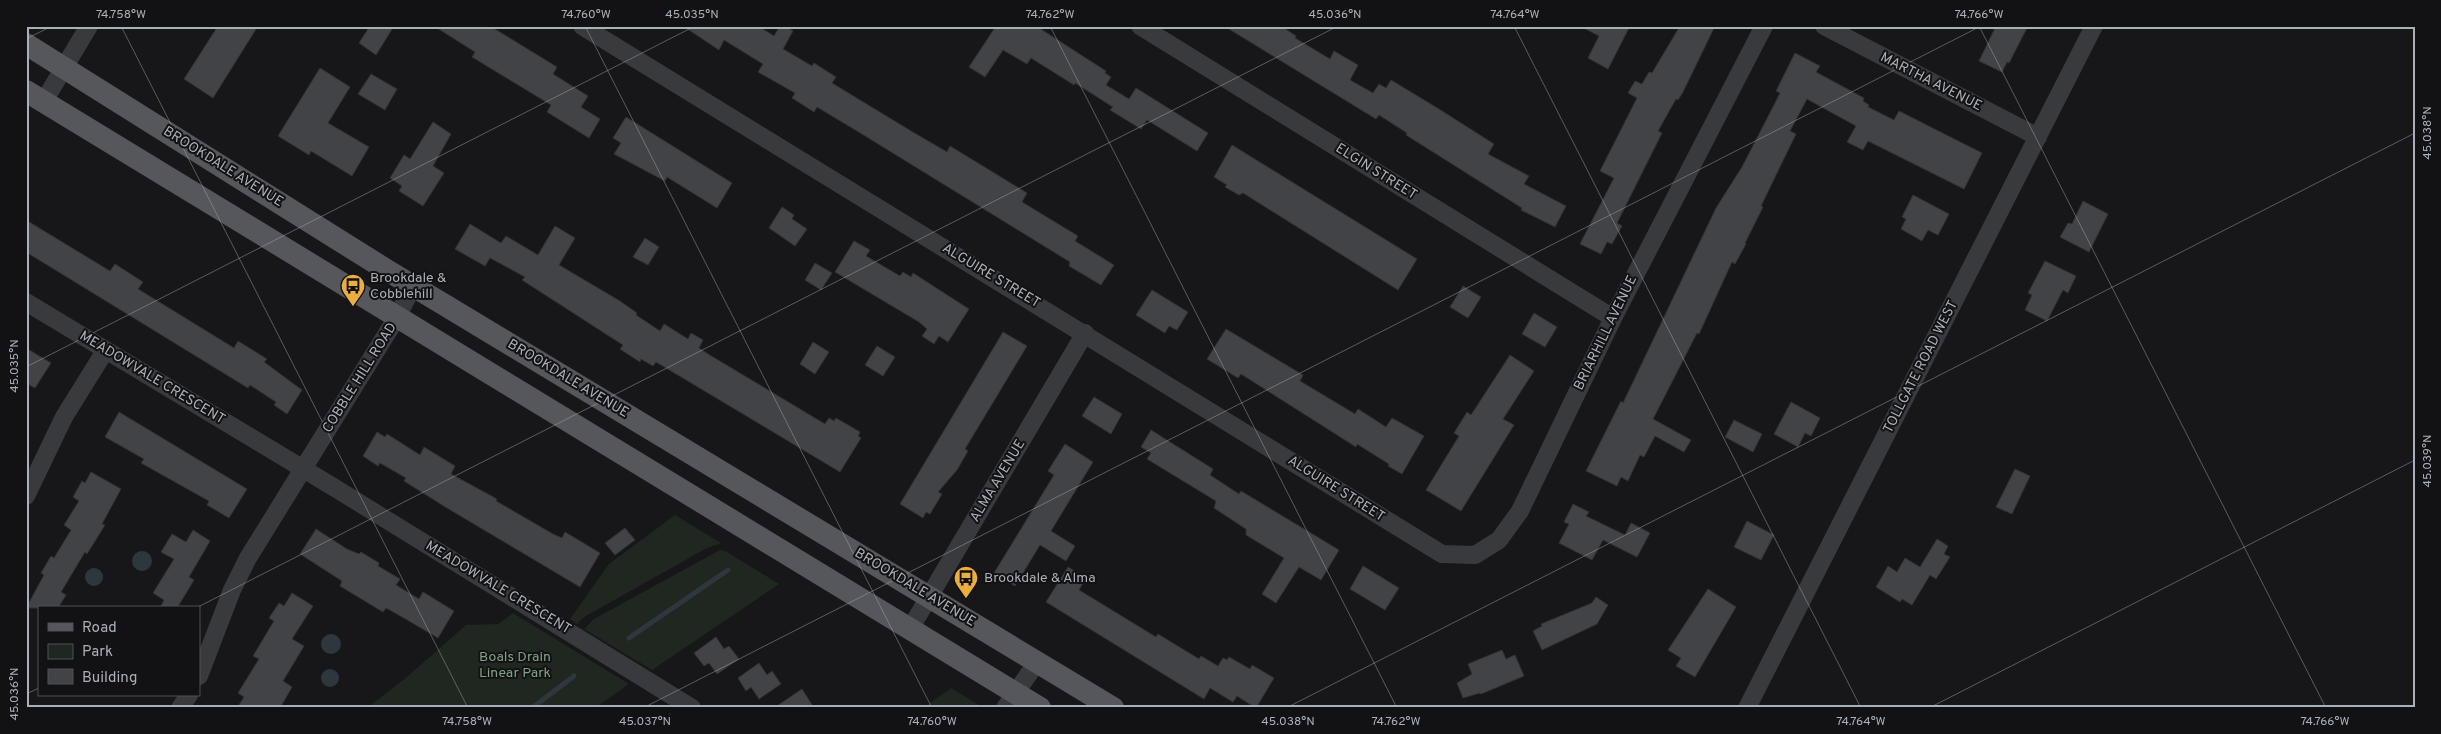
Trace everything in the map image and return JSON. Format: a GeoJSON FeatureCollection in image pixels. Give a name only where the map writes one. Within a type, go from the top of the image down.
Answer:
{"type":"FeatureCollection","features":[{"type":"Feature","properties":{"kind":"main road","name":"BROOKDALE AVENUE"},"geometry":{"type":"LineString","coordinates":[[26,44],[413,286],[1114,708]]}},
{"type":"Feature","properties":{"kind":"main road"},"geometry":{"type":"LineString","coordinates":[[35,96],[910,629],[1011,700],[1040,708]]}},
{"type":"Feature","properties":{"kind":"street"},"geometry":{"type":"LineString","coordinates":[[35,96],[65,68],[89,26]]}},
{"type":"Feature","properties":{"kind":"street","name":"ALGUIRE STREET"},"geometry":{"type":"LineString","coordinates":[[582,26],[1400,528]]}},
{"type":"Feature","properties":{"kind":"street","name":"ELGIN STREET"},"geometry":{"type":"LineString","coordinates":[[1140,26],[1612,318]]}},
{"type":"Feature","properties":{"kind":"street","name":"BRIARHILL AVENUE"},"geometry":{"type":"LineString","coordinates":[[1400,528],[1442,554],[1474,555],[1499,540],[1520,512],[1612,318],[1764,26]]}},
{"type":"Feature","properties":{"kind":"street","name":"MARTHA AVENUE"},"geometry":{"type":"LineString","coordinates":[[1824,26],[2038,137]]}},
{"type":"Feature","properties":{"kind":"street","name":"TOLLGATE ROAD WEST"},"geometry":{"type":"LineString","coordinates":[[1747,708],[2094,26]]}},
{"type":"Feature","properties":{"kind":"street","name":"COBBLE HILL ROAD"},"geometry":{"type":"LineString","coordinates":[[304,469],[397,317],[413,286]]}},
{"type":"Feature","properties":{"kind":"street","name":"MEADOWVALE CRESCENT"},"geometry":{"type":"LineString","coordinates":[[26,302],[304,469],[692,708]]}},
{"type":"Feature","properties":{"kind":"street","name":"ALMA AVENUE"},"geometry":{"type":"LineString","coordinates":[[910,629],[1085,333]]}},
{"type":"Feature","properties":{"kind":"street"},"geometry":{"type":"LineString","coordinates":[[26,496],[64,417],[105,351]]}},
{"type":"Feature","properties":{"kind":"street"},"geometry":{"type":"LineString","coordinates":[[200,673],[232,590],[248,558],[304,469]]}},
{"type":"Feature","properties":{"kind":"street"},"geometry":{"type":"LineString","coordinates":[[1011,700],[1037,662]]}},
{"type":"Feature","properties":{"kind":"street"},"geometry":{"type":"LineString","coordinates":[[180,708],[188,696]]}},
{"type":"Feature","properties":{"kind":"green space"},"geometry":{"type":"Polygon","coordinates":[[[675,515],[721,543],[707,548],[584,617],[577,624],[570,619],[609,564],[675,515]]]}},
{"type":"Feature","properties":{"kind":"green space"},"geometry":{"type":"Polygon","coordinates":[[[720,550],[725,551],[779,584],[652,670],[584,629],[594,619],[720,550]]]}},
{"type":"Feature","properties":{"kind":"green space","name":"Boals Drain Linear Park"},"geometry":{"type":"Polygon","coordinates":[[[513,613],[629,684],[595,708],[367,708],[407,677],[466,625],[498,624],[513,613]]]}},
{"type":"Feature","properties":{"kind":"green space"},"geometry":{"type":"Polygon","coordinates":[[[951,688],[979,705],[978,708],[923,708],[951,688]]]}},
{"type":"Feature","properties":{"kind":"shaded area"},"geometry":{"type":"Polygon","coordinates":[[[142,551],[149,554],[152,561],[149,568],[142,571],[135,568],[132,561],[135,554],[142,551]]]}},
{"type":"Feature","properties":{"kind":"shaded area"},"geometry":{"type":"Polygon","coordinates":[[[90,568],[98,568],[103,573],[101,584],[90,586],[85,581],[85,573],[90,568]]]}},
{"type":"Feature","properties":{"kind":"shaded area"},"geometry":{"type":"Polygon","coordinates":[[[331,634],[338,637],[341,644],[338,651],[331,654],[324,651],[321,644],[324,637],[331,634]]]}},
{"type":"Feature","properties":{"kind":"shaded area"},"geometry":{"type":"Polygon","coordinates":[[[326,669],[334,669],[339,674],[337,685],[326,687],[321,682],[321,674],[326,669]]]}},
{"type":"Feature","properties":{"kind":"building"},"geometry":{"type":"Polygon","coordinates":[[[218,26],[258,26],[213,98],[184,79],[218,26]]]}},
{"type":"Feature","properties":{"kind":"building"},"geometry":{"type":"Polygon","coordinates":[[[370,26],[394,26],[376,55],[359,43],[370,26]]]}},
{"type":"Feature","properties":{"kind":"building"},"geometry":{"type":"Polygon","coordinates":[[[434,26],[490,26],[557,67],[553,74],[588,96],[581,107],[600,119],[589,138],[547,112],[551,105],[472,57],[475,52],[434,26]]]}},
{"type":"Feature","properties":{"kind":"building"},"geometry":{"type":"Polygon","coordinates":[[[683,26],[758,26],[774,36],[780,26],[785,26],[793,31],[783,49],[812,66],[814,63],[836,77],[832,83],[911,131],[947,152],[950,146],[1027,193],[1022,202],[1078,236],[1075,241],[1114,265],[1101,285],[1069,266],[1070,262],[857,131],[817,107],[814,112],[792,98],[795,93],[758,72],[763,64],[724,40],[719,50],[683,26]]]}},
{"type":"Feature","properties":{"kind":"building"},"geometry":{"type":"Polygon","coordinates":[[[996,26],[1036,26],[1106,71],[1105,73],[1111,77],[1106,85],[1129,99],[1136,88],[1208,133],[1197,151],[1147,120],[1141,129],[1110,110],[1113,107],[1075,83],[1074,85],[1031,58],[1027,64],[1003,50],[985,77],[969,67],[996,26]]]}},
{"type":"Feature","properties":{"kind":"building"},"geometry":{"type":"Polygon","coordinates":[[[1224,26],[1281,26],[1296,36],[1295,38],[1330,59],[1334,51],[1358,65],[1350,80],[1373,93],[1379,84],[1386,88],[1391,80],[1439,109],[1494,144],[1488,154],[1529,176],[1524,184],[1566,206],[1555,227],[1521,210],[1522,208],[1406,135],[1407,133],[1379,115],[1376,119],[1224,26]]]}},
{"type":"Feature","properties":{"kind":"building"},"geometry":{"type":"Polygon","coordinates":[[[1580,26],[1630,26],[1608,69],[1588,58],[1599,36],[1580,26]]]}},
{"type":"Feature","properties":{"kind":"building"},"geometry":{"type":"Polygon","coordinates":[[[1680,26],[1715,26],[1683,92],[1678,100],[1676,99],[1658,131],[1662,133],[1617,223],[1622,226],[1612,244],[1607,242],[1601,254],[1580,244],[1614,178],[1600,171],[1637,98],[1628,93],[1635,81],[1642,84],[1649,72],[1652,73],[1680,26]]]}},
{"type":"Feature","properties":{"kind":"building"},"geometry":{"type":"Polygon","coordinates":[[[1996,26],[2028,26],[2009,63],[2007,62],[2002,72],[1979,61],[1996,26]]]}},
{"type":"Feature","properties":{"kind":"building"},"geometry":{"type":"Polygon","coordinates":[[[1795,53],[1820,66],[1816,72],[1864,98],[1863,101],[1869,105],[1868,107],[1894,120],[1899,111],[1982,153],[1964,189],[1868,141],[1863,150],[1847,142],[1856,126],[1807,99],[1790,131],[1796,134],[1761,206],[1763,207],[1746,244],[1735,264],[1732,262],[1699,334],[1697,333],[1653,419],[1691,440],[1684,452],[1655,436],[1644,457],[1640,455],[1628,481],[1621,477],[1617,486],[1586,471],[1621,401],[1623,403],[1716,208],[1742,167],[1780,93],[1776,91],[1795,53]]]}},
{"type":"Feature","properties":{"kind":"building"},"geometry":{"type":"Polygon","coordinates":[[[320,68],[350,87],[328,123],[369,147],[352,176],[311,151],[309,155],[278,136],[320,68]]]}},
{"type":"Feature","properties":{"kind":"building"},"geometry":{"type":"Polygon","coordinates":[[[371,74],[397,89],[385,110],[358,94],[371,74]]]}},
{"type":"Feature","properties":{"kind":"building"},"geometry":{"type":"Polygon","coordinates":[[[626,117],[732,183],[717,208],[667,177],[665,181],[614,154],[621,143],[613,138],[626,117]]]}},
{"type":"Feature","properties":{"kind":"building"},"geometry":{"type":"Polygon","coordinates":[[[433,122],[451,134],[433,166],[444,173],[423,206],[399,191],[402,186],[390,178],[404,155],[410,159],[433,122]]]}},
{"type":"Feature","properties":{"kind":"building"},"geometry":{"type":"Polygon","coordinates":[[[1232,145],[1417,259],[1398,290],[1243,193],[1239,195],[1225,187],[1227,185],[1214,177],[1232,145]]]}},
{"type":"Feature","properties":{"kind":"building"},"geometry":{"type":"Polygon","coordinates":[[[1913,195],[1949,214],[1938,235],[1928,230],[1922,241],[1901,229],[1906,219],[1902,217],[1913,195]]]}},
{"type":"Feature","properties":{"kind":"building"},"geometry":{"type":"Polygon","coordinates":[[[2083,201],[2108,214],[2089,252],[2060,237],[2068,223],[2072,224],[2083,201]]]}},
{"type":"Feature","properties":{"kind":"building"},"geometry":{"type":"Polygon","coordinates":[[[782,207],[794,215],[792,219],[807,229],[795,246],[769,228],[782,207]]]}},
{"type":"Feature","properties":{"kind":"building"},"geometry":{"type":"Polygon","coordinates":[[[26,220],[110,271],[115,264],[143,282],[138,289],[234,348],[238,341],[267,359],[264,362],[302,390],[287,414],[274,405],[276,402],[250,385],[248,388],[26,252],[26,220]]]}},
{"type":"Feature","properties":{"kind":"building"},"geometry":{"type":"Polygon","coordinates":[[[470,224],[501,243],[506,236],[538,255],[555,226],[575,238],[559,265],[620,301],[637,313],[636,315],[660,331],[664,324],[688,339],[691,333],[703,340],[699,348],[708,354],[825,424],[829,418],[834,421],[836,418],[860,432],[858,436],[861,438],[840,472],[656,362],[653,366],[641,359],[640,362],[620,349],[623,345],[522,280],[525,277],[490,258],[485,266],[455,249],[470,224]]]}},
{"type":"Feature","properties":{"kind":"building"},"geometry":{"type":"Polygon","coordinates":[[[645,238],[659,247],[648,265],[633,257],[645,238]]]}},
{"type":"Feature","properties":{"kind":"building"},"geometry":{"type":"Polygon","coordinates":[[[854,241],[870,250],[866,256],[900,276],[903,272],[911,277],[913,273],[969,309],[948,342],[939,336],[934,344],[922,336],[927,329],[919,322],[835,272],[854,241]]]}},
{"type":"Feature","properties":{"kind":"building"},"geometry":{"type":"Polygon","coordinates":[[[2045,261],[2076,276],[2068,293],[2063,290],[2047,321],[2025,310],[2032,295],[2028,293],[2045,261]]]}},
{"type":"Feature","properties":{"kind":"building"},"geometry":{"type":"Polygon","coordinates":[[[815,263],[832,273],[821,290],[805,280],[815,263]]]}},
{"type":"Feature","properties":{"kind":"building"},"geometry":{"type":"Polygon","coordinates":[[[1463,286],[1481,297],[1468,318],[1450,307],[1463,286]]]}},
{"type":"Feature","properties":{"kind":"building"},"geometry":{"type":"Polygon","coordinates":[[[1152,290],[1188,312],[1177,330],[1169,326],[1165,333],[1136,315],[1152,290]]]}},
{"type":"Feature","properties":{"kind":"building"},"geometry":{"type":"Polygon","coordinates":[[[1534,313],[1557,327],[1545,347],[1522,334],[1534,313]]]}},
{"type":"Feature","properties":{"kind":"building"},"geometry":{"type":"Polygon","coordinates":[[[1226,329],[1303,375],[1300,381],[1355,414],[1358,409],[1386,427],[1392,418],[1424,436],[1402,474],[1357,444],[1356,447],[1241,374],[1238,378],[1207,359],[1226,329]]]}},
{"type":"Feature","properties":{"kind":"building"},"geometry":{"type":"Polygon","coordinates":[[[1003,332],[1027,346],[965,449],[968,451],[957,470],[938,492],[942,494],[930,514],[926,512],[923,518],[900,504],[1003,332]]]}},
{"type":"Feature","properties":{"kind":"building"},"geometry":{"type":"Polygon","coordinates":[[[813,342],[829,352],[815,374],[800,364],[813,342]]]}},
{"type":"Feature","properties":{"kind":"building"},"geometry":{"type":"Polygon","coordinates":[[[877,346],[895,357],[883,376],[865,365],[877,346]]]}},
{"type":"Feature","properties":{"kind":"building"},"geometry":{"type":"Polygon","coordinates":[[[26,348],[51,363],[35,388],[26,383],[26,348]]]}},
{"type":"Feature","properties":{"kind":"building"},"geometry":{"type":"Polygon","coordinates":[[[1510,355],[1534,371],[1503,419],[1514,425],[1461,511],[1426,490],[1459,436],[1454,433],[1467,412],[1471,415],[1510,355]]]}},
{"type":"Feature","properties":{"kind":"building"},"geometry":{"type":"Polygon","coordinates":[[[1094,397],[1122,414],[1111,434],[1082,416],[1094,397]]]}},
{"type":"Feature","properties":{"kind":"building"},"geometry":{"type":"Polygon","coordinates":[[[1791,402],[1820,418],[1811,436],[1805,433],[1798,447],[1774,434],[1791,402]]]}},
{"type":"Feature","properties":{"kind":"building"},"geometry":{"type":"Polygon","coordinates":[[[119,412],[247,489],[229,518],[207,505],[209,501],[141,463],[144,459],[105,437],[119,412]]]}},
{"type":"Feature","properties":{"kind":"building"},"geometry":{"type":"Polygon","coordinates":[[[1734,420],[1762,434],[1753,452],[1725,437],[1734,420]]]}},
{"type":"Feature","properties":{"kind":"building"},"geometry":{"type":"Polygon","coordinates":[[[1151,430],[1213,469],[1210,475],[1239,494],[1241,491],[1339,550],[1321,580],[1299,567],[1276,603],[1262,594],[1284,558],[1246,535],[1246,529],[1214,508],[1216,501],[1147,459],[1151,453],[1141,447],[1151,430]]]}},
{"type":"Feature","properties":{"kind":"building"},"geometry":{"type":"Polygon","coordinates":[[[377,432],[385,437],[387,434],[420,455],[424,447],[455,466],[451,474],[497,499],[496,501],[553,534],[562,538],[565,532],[600,553],[580,587],[447,508],[404,481],[406,478],[380,463],[378,466],[363,456],[377,432]]]}},
{"type":"Feature","properties":{"kind":"building"},"geometry":{"type":"Polygon","coordinates":[[[1065,444],[1093,462],[1051,531],[1075,546],[1066,561],[1040,545],[1015,586],[994,573],[1054,475],[1048,471],[1065,444]]]}},
{"type":"Feature","properties":{"kind":"building"},"geometry":{"type":"Polygon","coordinates":[[[2015,469],[2030,476],[2012,514],[1996,507],[2015,469]]]}},
{"type":"Feature","properties":{"kind":"building"},"geometry":{"type":"Polygon","coordinates":[[[91,472],[121,489],[102,524],[105,525],[87,554],[85,552],[61,592],[66,595],[59,606],[26,608],[44,575],[41,573],[51,556],[54,558],[71,530],[64,525],[79,501],[73,497],[82,481],[85,483],[91,472]]]}},
{"type":"Feature","properties":{"kind":"building"},"geometry":{"type":"Polygon","coordinates":[[[1573,504],[1589,512],[1586,516],[1625,535],[1631,523],[1650,533],[1637,557],[1603,540],[1592,560],[1559,543],[1569,524],[1564,522],[1573,504]]]}},
{"type":"Feature","properties":{"kind":"building"},"geometry":{"type":"Polygon","coordinates":[[[1747,521],[1774,535],[1761,560],[1734,547],[1747,521]]]}},
{"type":"Feature","properties":{"kind":"building"},"geometry":{"type":"Polygon","coordinates":[[[625,528],[635,540],[615,555],[605,543],[625,528]]]}},
{"type":"Feature","properties":{"kind":"building"},"geometry":{"type":"Polygon","coordinates":[[[316,529],[347,549],[359,554],[361,552],[379,563],[378,566],[400,579],[396,585],[419,599],[423,592],[454,611],[438,638],[386,608],[383,612],[340,586],[342,581],[300,554],[316,529]]]}},
{"type":"Feature","properties":{"kind":"building"},"geometry":{"type":"Polygon","coordinates":[[[193,530],[210,541],[189,577],[194,580],[178,606],[161,606],[164,600],[153,593],[174,559],[161,552],[172,534],[186,542],[193,530]]]}},
{"type":"Feature","properties":{"kind":"building"},"geometry":{"type":"Polygon","coordinates":[[[1937,539],[1948,546],[1944,554],[1950,557],[1936,579],[1930,575],[1912,605],[1902,599],[1900,602],[1876,587],[1888,566],[1897,572],[1905,558],[1920,567],[1937,539]]]}},
{"type":"Feature","properties":{"kind":"building"},"geometry":{"type":"Polygon","coordinates":[[[1363,566],[1399,588],[1385,610],[1350,589],[1363,566]]]}},
{"type":"Feature","properties":{"kind":"building"},"geometry":{"type":"Polygon","coordinates":[[[1068,567],[1086,578],[1079,590],[1156,637],[1158,634],[1199,659],[1201,656],[1218,666],[1223,658],[1227,660],[1229,657],[1250,669],[1252,665],[1274,678],[1256,708],[1237,696],[1233,702],[1210,688],[1204,699],[1046,602],[1068,567]]]}},
{"type":"Feature","properties":{"kind":"building"},"geometry":{"type":"Polygon","coordinates":[[[1708,589],[1736,607],[1695,677],[1676,666],[1681,658],[1668,650],[1708,589]]]}},
{"type":"Feature","properties":{"kind":"building"},"geometry":{"type":"Polygon","coordinates":[[[292,593],[313,606],[292,639],[304,646],[283,681],[292,687],[280,708],[237,708],[244,697],[238,693],[259,659],[253,656],[274,621],[269,618],[279,603],[284,606],[292,593]]]}},
{"type":"Feature","properties":{"kind":"building"},"geometry":{"type":"Polygon","coordinates":[[[1596,597],[1608,605],[1597,624],[1542,650],[1533,631],[1542,626],[1541,624],[1592,603],[1596,597]]]}},
{"type":"Feature","properties":{"kind":"building"},"geometry":{"type":"Polygon","coordinates":[[[716,637],[724,649],[729,646],[739,659],[717,674],[709,663],[704,666],[694,653],[716,637]]]}},
{"type":"Feature","properties":{"kind":"building"},"geometry":{"type":"Polygon","coordinates":[[[1502,650],[1506,659],[1515,655],[1524,676],[1481,694],[1463,698],[1457,683],[1472,674],[1468,664],[1502,650]]]}},
{"type":"Feature","properties":{"kind":"building"},"geometry":{"type":"Polygon","coordinates":[[[759,663],[767,675],[772,671],[781,684],[759,699],[751,687],[746,691],[738,678],[759,663]]]}},
{"type":"Feature","properties":{"kind":"building"},"geometry":{"type":"Polygon","coordinates":[[[802,689],[814,708],[774,708],[802,689]]]}},
{"type":"Feature","properties":{"kind":"waterway"},"geometry":{"type":"LineString","coordinates":[[629,638],[728,570]]}},
{"type":"Feature","properties":{"kind":"waterway"},"geometry":{"type":"LineString","coordinates":[[532,708],[574,676]]}},
{"type":"Feature","properties":{"kind":"place","name":"Brookdale & Cobblehill"},"geometry":{"type":"Point","coordinates":[353,307]}},
{"type":"Feature","properties":{"kind":"place","name":"Brookdale & Alma"},"geometry":{"type":"Point","coordinates":[966,599]}}]}
